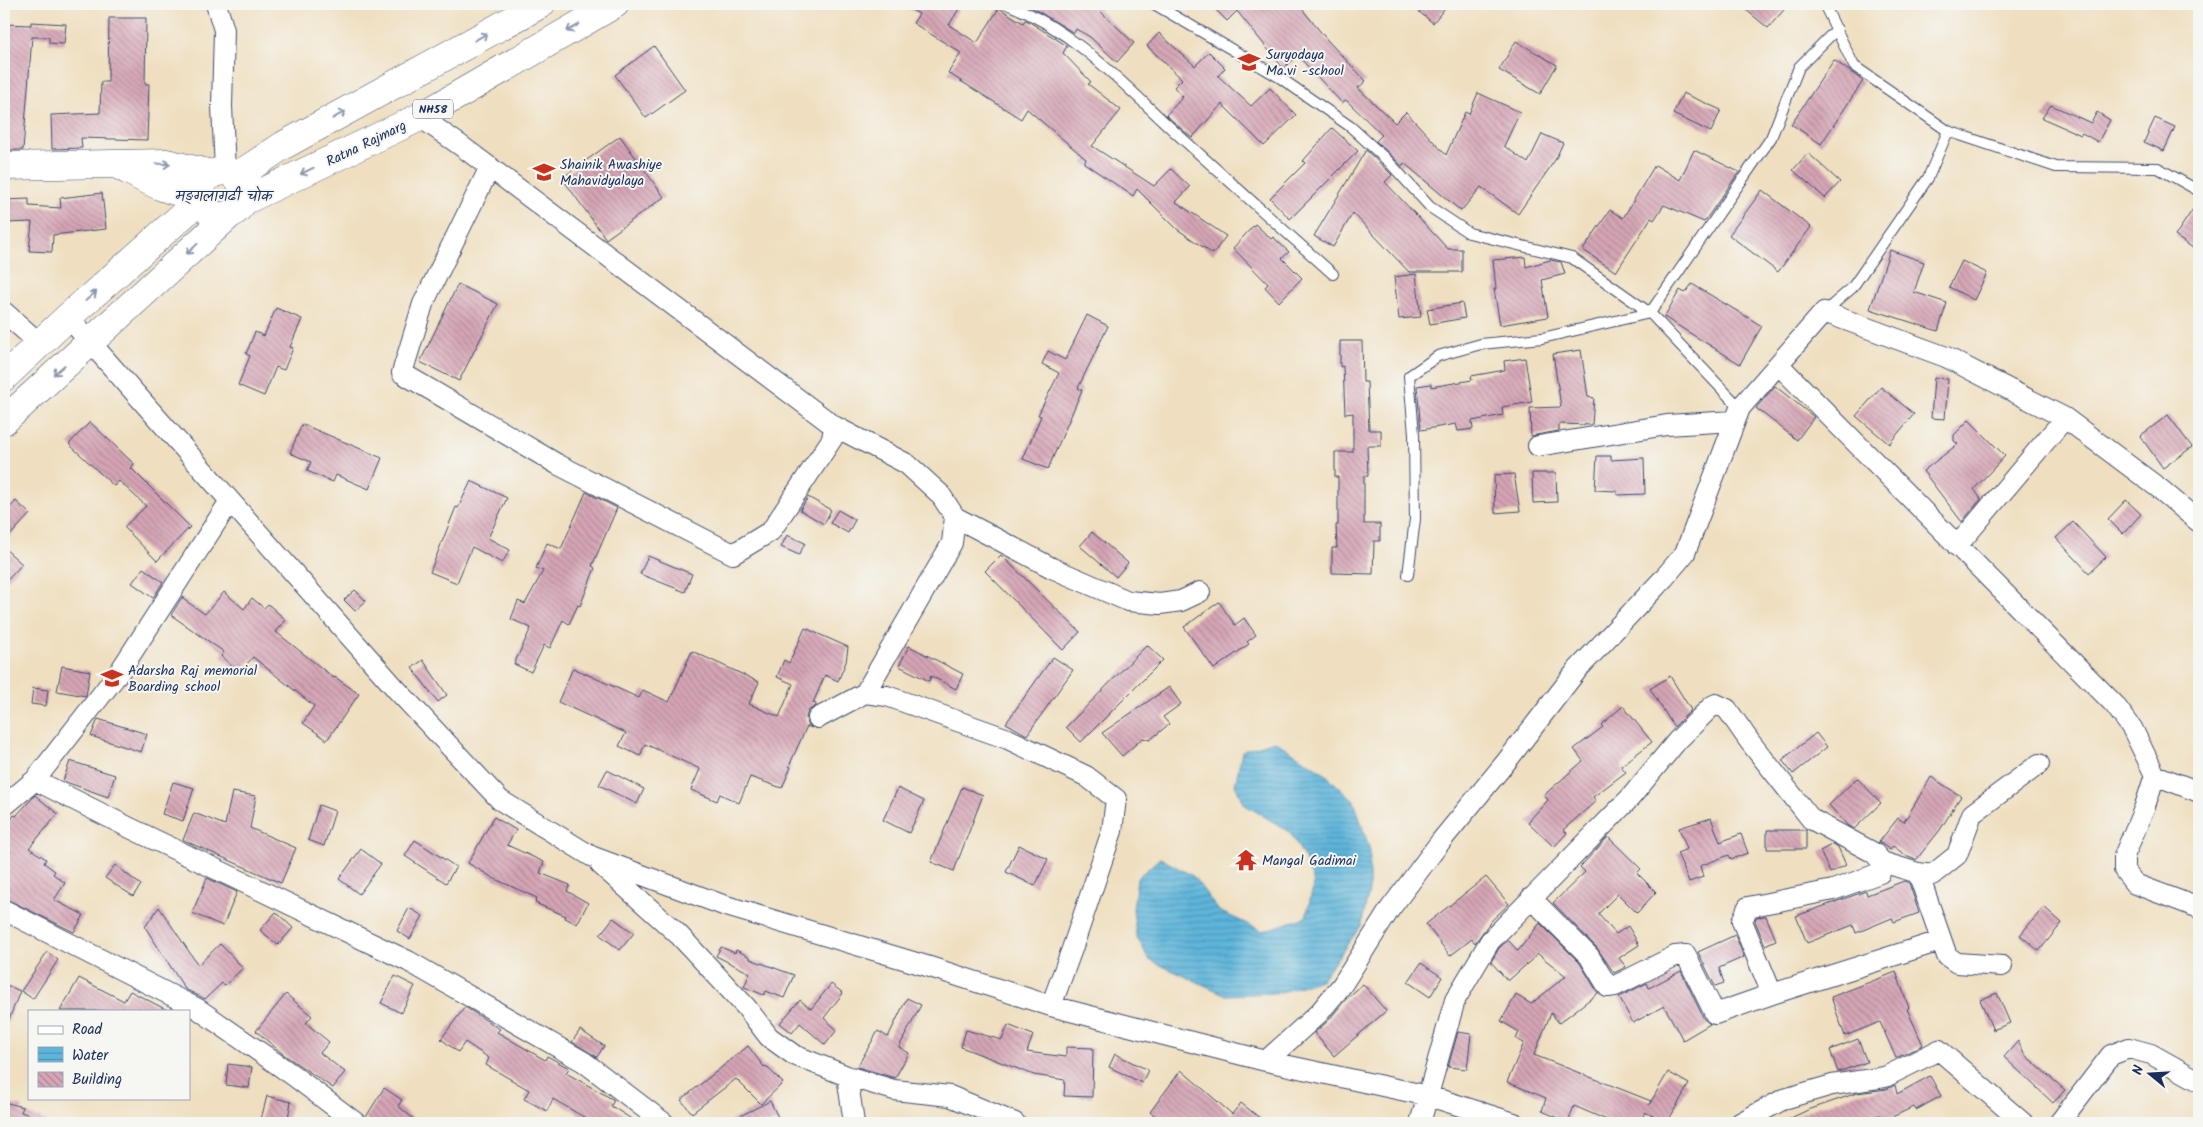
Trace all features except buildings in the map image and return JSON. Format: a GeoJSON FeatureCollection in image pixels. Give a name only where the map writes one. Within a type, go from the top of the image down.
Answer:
{"type":"FeatureCollection","features":[{"type":"Feature","properties":{"kind":"main road","name":"Ratna Rajmarg"},"geometry":{"type":"LineString","coordinates":[[4,377],[68,317],[221,190],[284,145],[541,4]]}},
{"type":"Feature","properties":{"kind":"main road","name":"Ratna Rajmarg"},"geometry":{"type":"LineString","coordinates":[[4,421],[91,342],[221,190],[420,117],[615,4]]}},
{"type":"Feature","properties":{"kind":"main road"},"geometry":{"type":"LineString","coordinates":[[4,166],[114,163],[155,185],[178,194],[221,190]]}},
{"type":"Feature","properties":{"kind":"street"},"geometry":{"type":"LineString","coordinates":[[216,4],[224,30],[221,190]]}},
{"type":"Feature","properties":{"kind":"street"},"geometry":{"type":"LineString","coordinates":[[420,117],[490,167],[834,426],[907,464],[940,494],[955,517],[1052,568],[1128,602],[1160,604],[1180,601],[1200,592]]}},
{"type":"Feature","properties":{"kind":"street"},"geometry":{"type":"LineString","coordinates":[[490,167],[422,304],[402,373],[557,464],[733,554],[771,531],[832,439],[834,426]]}},
{"type":"Feature","properties":{"kind":"street"},"geometry":{"type":"LineString","coordinates":[[4,312],[39,343]]}},
{"type":"Feature","properties":{"kind":"street"},"geometry":{"type":"LineString","coordinates":[[1266,1061],[1319,1013],[1342,985],[1390,909],[1441,841],[1506,762],[1578,669],[1664,578],[1685,553],[1700,518],[1737,415],[1824,312],[1946,357],[2065,418],[2160,489],[2199,522]]}},
{"type":"Feature","properties":{"kind":"street"},"geometry":{"type":"LineString","coordinates":[[68,317],[397,690],[500,800],[591,856],[679,935],[746,1007],[769,1037],[794,1056],[846,1076],[894,1090],[950,1096],[1014,1123]]}},
{"type":"Feature","properties":{"kind":"street"},"geometry":{"type":"LineString","coordinates":[[1779,365],[2114,704],[2132,728],[2155,775],[2199,792]]}},
{"type":"Feature","properties":{"kind":"street"},"geometry":{"type":"LineString","coordinates":[[1538,446],[1737,415]]}},
{"type":"Feature","properties":{"kind":"street"},"geometry":{"type":"LineString","coordinates":[[1957,546],[2065,418]]}},
{"type":"Feature","properties":{"kind":"street"},"geometry":{"type":"LineString","coordinates":[[4,806],[35,780],[120,671],[230,501]]}},
{"type":"Feature","properties":{"kind":"street"},"geometry":{"type":"LineString","coordinates":[[818,718],[866,693],[952,543],[955,517]]}},
{"type":"Feature","properties":{"kind":"street"},"geometry":{"type":"LineString","coordinates":[[866,693],[887,696],[1008,739],[1052,758],[1086,776],[1116,799],[1112,832],[1051,1006]]}},
{"type":"Feature","properties":{"kind":"street"},"geometry":{"type":"LineString","coordinates":[[1420,1123],[1455,1000],[1490,941],[1630,798],[1677,741],[1712,706],[1716,704],[1726,709],[1810,820],[1874,853],[1882,862],[1918,873],[1932,875],[1957,855],[1972,814],[2039,764]]}},
{"type":"Feature","properties":{"kind":"street"},"geometry":{"type":"LineString","coordinates":[[2155,775],[2144,809],[2124,856],[2124,870],[2136,884],[2199,908]]}},
{"type":"Feature","properties":{"kind":"street"},"geometry":{"type":"LineString","coordinates":[[35,780],[128,828],[408,961],[584,1062],[664,1123]]}},
{"type":"Feature","properties":{"kind":"street"},"geometry":{"type":"LineString","coordinates":[[591,856],[723,905],[930,966],[1051,1006],[1266,1061],[1429,1096],[1514,1123]]}},
{"type":"Feature","properties":{"kind":"street"},"geometry":{"type":"LineString","coordinates":[[1772,994],[1742,921],[1748,907],[1832,890],[1880,872],[1882,862]]}},
{"type":"Feature","properties":{"kind":"street"},"geometry":{"type":"LineString","coordinates":[[1918,873],[1940,941],[1947,956],[1958,963],[2002,966]]}},
{"type":"Feature","properties":{"kind":"street"},"geometry":{"type":"LineString","coordinates":[[1531,898],[1589,956],[1608,987],[1615,986],[1648,968],[1682,954],[1686,955],[1715,1014],[1940,941]]}},
{"type":"Feature","properties":{"kind":"street"},"geometry":{"type":"LineString","coordinates":[[4,910],[198,1009],[294,1076],[356,1123]]}},
{"type":"Feature","properties":{"kind":"street"},"geometry":{"type":"LineString","coordinates":[[2059,1123],[2111,1055],[2129,1048],[2151,1054],[2199,1081]]}},
{"type":"Feature","properties":{"kind":"street"},"geometry":{"type":"LineString","coordinates":[[1740,1123],[1784,1099],[1832,1085],[1885,1077],[1939,1050],[2023,1123]]}},
{"type":"Feature","properties":{"kind":"street"},"geometry":{"type":"LineString","coordinates":[[846,1076],[854,1123]]}},
{"type":"Feature","properties":{"kind":"lane"},"geometry":{"type":"LineString","coordinates":[[1007,4],[1040,19],[1066,35],[1123,83],[1332,274]]}},
{"type":"Feature","properties":{"kind":"lane"},"geometry":{"type":"LineString","coordinates":[[1154,4],[1279,77],[1351,127],[1389,162],[1430,207],[1469,232],[1572,258],[1650,313],[1737,415]]}},
{"type":"Feature","properties":{"kind":"lane"},"geometry":{"type":"LineString","coordinates":[[1824,4],[1854,66],[1948,131],[2056,167],[2158,168],[2199,191]]}},
{"type":"Feature","properties":{"kind":"lane"},"geometry":{"type":"LineString","coordinates":[[1408,575],[1415,520],[1414,434],[1409,376],[1438,356],[1481,344],[1542,338],[1650,313],[1771,138],[1799,67],[1837,29]]}},
{"type":"Feature","properties":{"kind":"lane"},"geometry":{"type":"LineString","coordinates":[[1824,312],[1852,288],[1928,178],[1948,131]]}},
{"type":"Feature","properties":{"kind":"water"},"geometry":{"type":"Polygon","coordinates":[[[1275,741],[1323,772],[1354,801],[1370,850],[1369,892],[1361,926],[1321,980],[1278,993],[1226,995],[1149,960],[1136,935],[1133,909],[1137,878],[1160,858],[1193,876],[1219,911],[1263,931],[1306,917],[1314,883],[1305,859],[1290,832],[1245,805],[1235,785],[1242,751],[1275,741]]]}},
{"type":"Feature","properties":{"kind":"place","name":"Suryodaya Ma.vi -school"},"geometry":{"type":"Point","coordinates":[1249,62]}},
{"type":"Feature","properties":{"kind":"place","name":"Shainik Awashiye Mahavidyalaya"},"geometry":{"type":"Point","coordinates":[544,172]}},
{"type":"Feature","properties":{"kind":"place","name":"Adarsha Raj memorial Boarding school"},"geometry":{"type":"Point","coordinates":[112,678]}},
{"type":"Feature","properties":{"kind":"place","name":"Mangal Gadimai"},"geometry":{"type":"Point","coordinates":[1246,860]}},
{"type":"Feature","properties":{"kind":"district","name":"मङ्गलागढी चोक"},"geometry":{"type":"Point","coordinates":[224,196]}}]}
